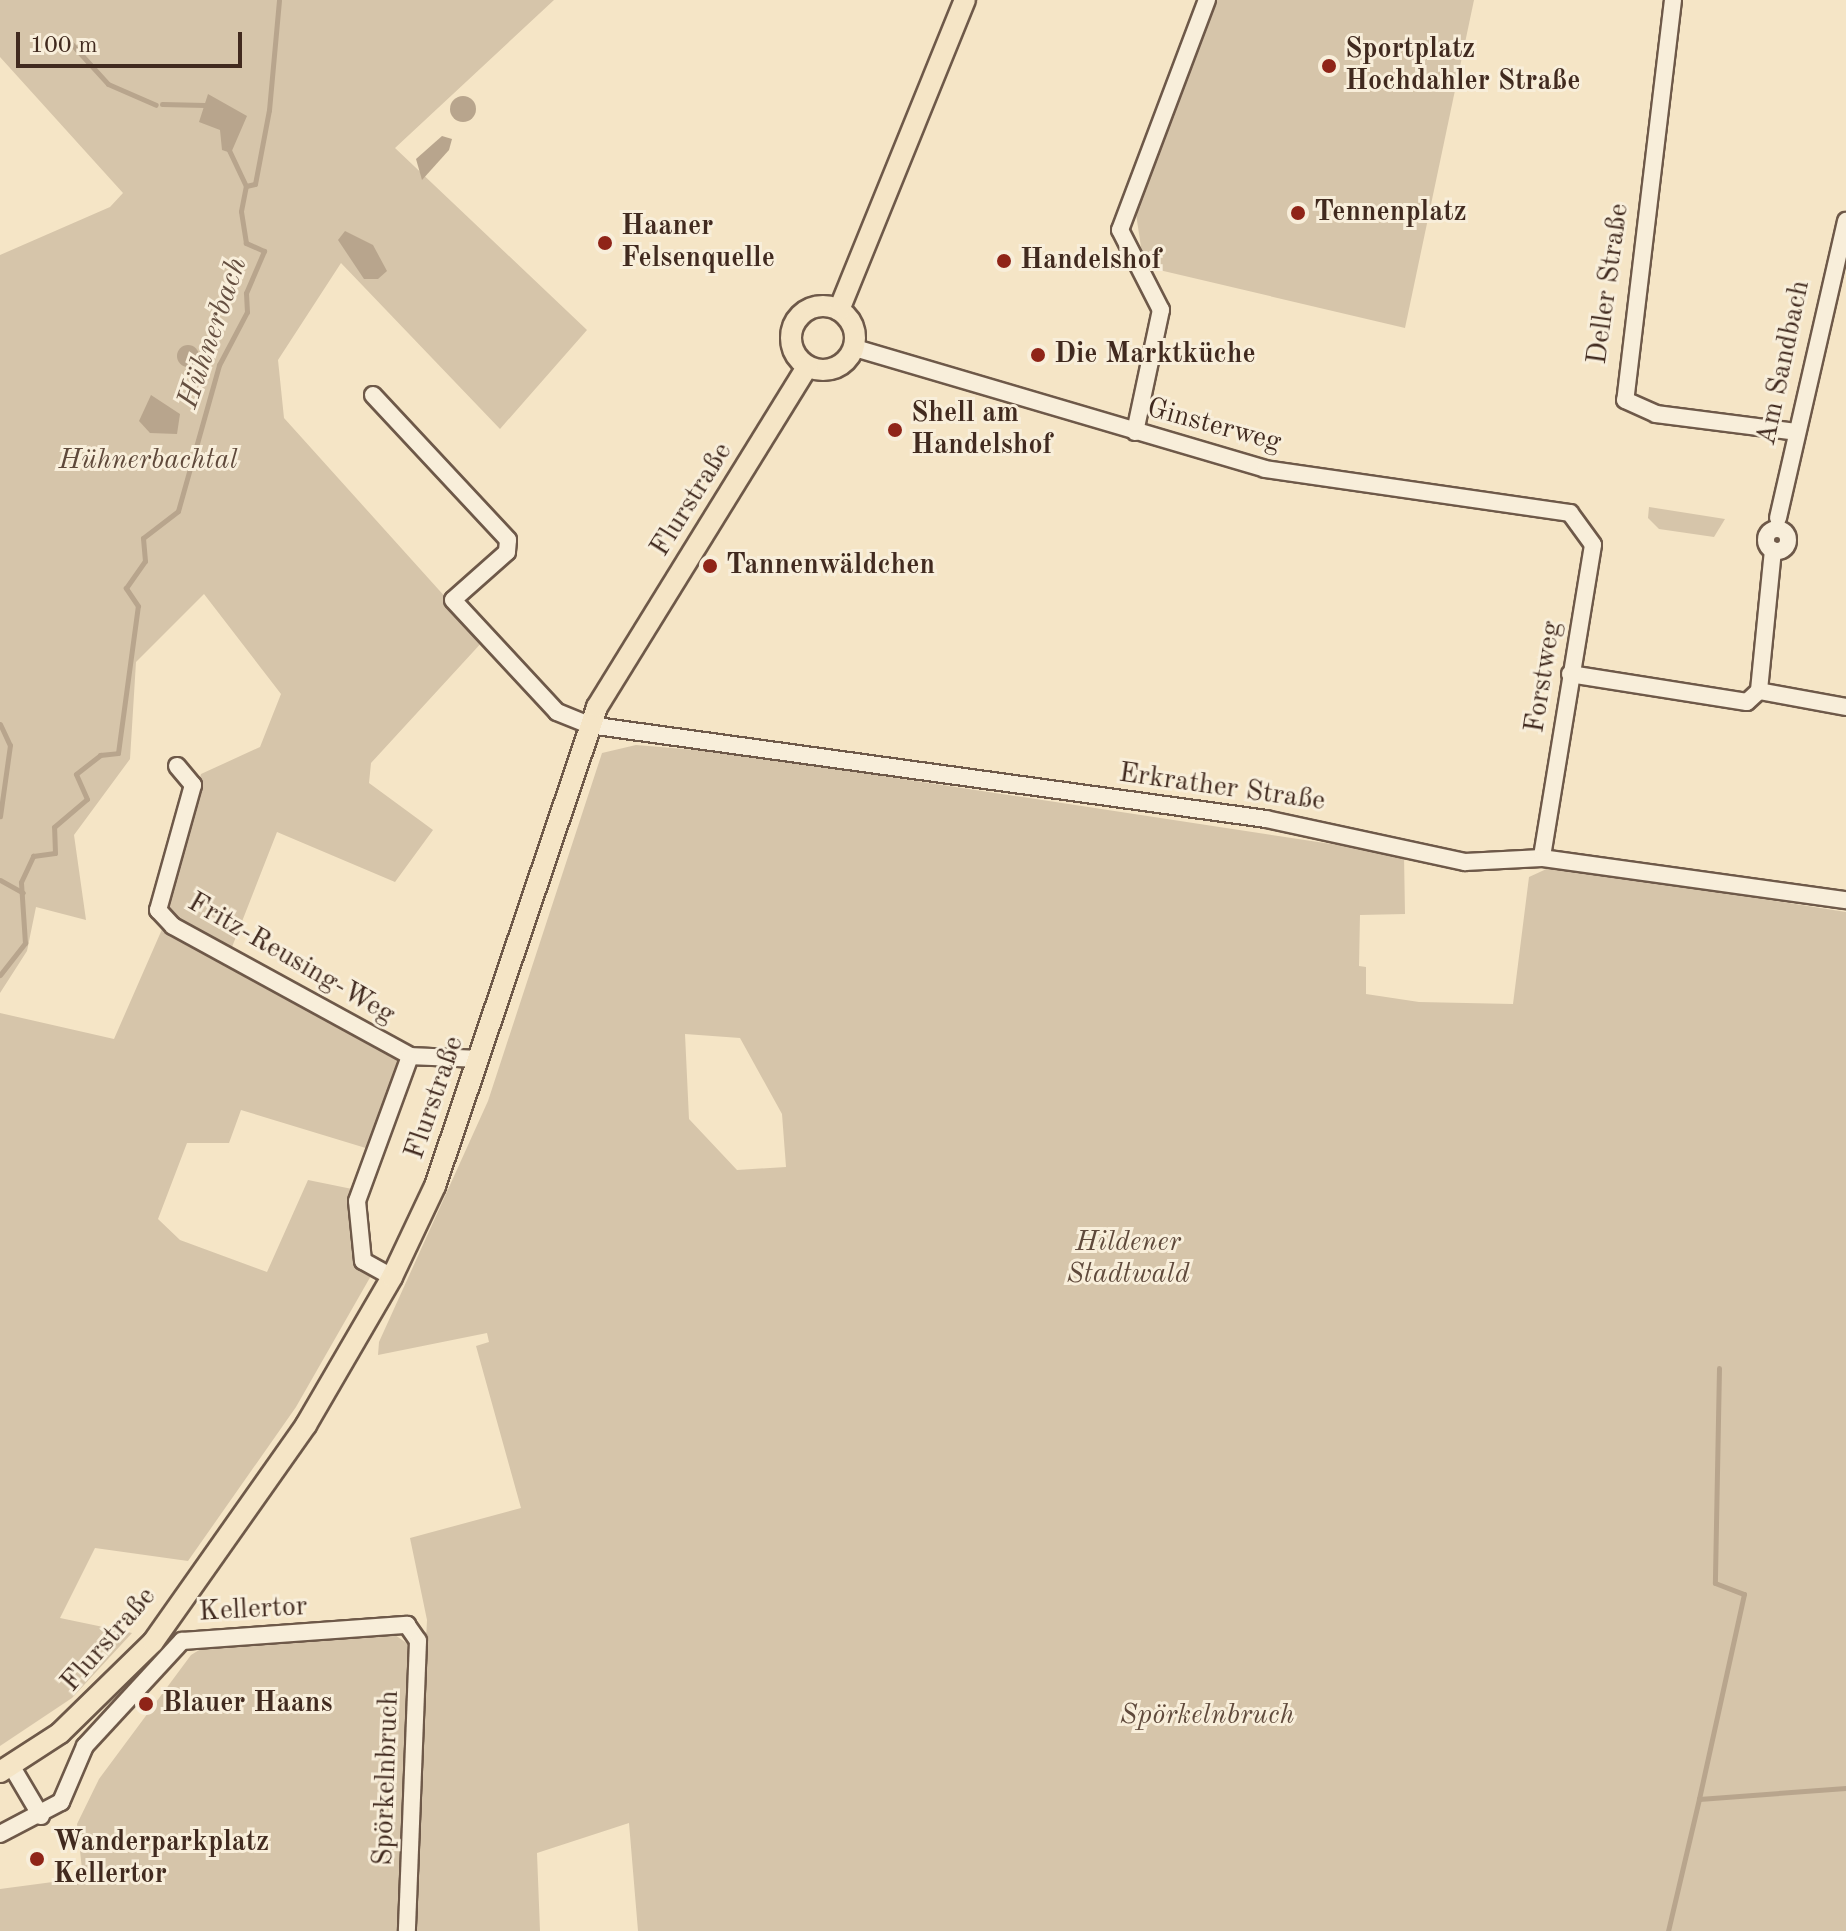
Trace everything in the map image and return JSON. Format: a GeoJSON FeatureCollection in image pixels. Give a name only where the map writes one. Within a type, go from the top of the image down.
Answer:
{"type":"FeatureCollection","features":[{"type":"Feature","properties":{"kind":"main road"},"geometry":{"type":"LineString","coordinates":[[839,310],[965,0]]}},
{"type":"Feature","properties":{"kind":"main road"},"geometry":{"type":"LineString","coordinates":[[817,306],[839,310],[853,326],[855,348],[838,368],[807,367],[793,351],[793,328],[817,306]]}},
{"type":"Feature","properties":{"kind":"main road","name":"Flurstraße"},"geometry":{"type":"LineString","coordinates":[[6,1770],[114,1685],[153,1642],[306,1425],[392,1277],[435,1186],[589,725],[807,367]]}},
{"type":"Feature","properties":{"kind":"street"},"geometry":{"type":"LineString","coordinates":[[1135,432],[1161,335],[1161,310],[1120,230],[1207,0]]}},
{"type":"Feature","properties":{"kind":"street","name":"Deller Straße"},"geometry":{"type":"LineString","coordinates":[[1673,0],[1625,400],[1656,414],[1796,432]]}},
{"type":"Feature","properties":{"kind":"street","name":"Am Sandbach"},"geometry":{"type":"LineString","coordinates":[[1778,518],[1846,221]]}},
{"type":"Feature","properties":{"kind":"street","name":"Ginsterweg"},"geometry":{"type":"LineString","coordinates":[[855,348],[1265,469],[1570,513]]}},
{"type":"Feature","properties":{"kind":"street"},"geometry":{"type":"LineString","coordinates":[[373,395],[508,540],[507,552],[453,600],[557,712],[589,725]]}},
{"type":"Feature","properties":{"kind":"street","name":"Forstweg"},"geometry":{"type":"LineString","coordinates":[[1542,858],[1593,545],[1570,513]]}},
{"type":"Feature","properties":{"kind":"street"},"geometry":{"type":"LineString","coordinates":[[1570,674],[1747,702],[1759,691],[1773,550]]}},
{"type":"Feature","properties":{"kind":"street"},"geometry":{"type":"LineString","coordinates":[[1759,691],[1846,707]]}},
{"type":"Feature","properties":{"kind":"street","name":"Erkrather Straße"},"geometry":{"type":"LineString","coordinates":[[589,725],[1282,822],[1465,862],[1542,858],[1846,900]]}},
{"type":"Feature","properties":{"kind":"street","name":"Fritz-Reusing-Weg"},"geometry":{"type":"LineString","coordinates":[[177,766],[193,785],[158,910],[173,926],[410,1056],[479,1059]]}},
{"type":"Feature","properties":{"kind":"street","name":"Fritz-Reusing-Weg"},"geometry":{"type":"LineString","coordinates":[[392,1277],[363,1261],[357,1201],[410,1056]]}},
{"type":"Feature","properties":{"kind":"street","name":"Kellertor"},"geometry":{"type":"LineString","coordinates":[[0,1834],[41,1816],[61,1802],[85,1746],[182,1641],[413,1627]]}},
{"type":"Feature","properties":{"kind":"street","name":"Spörkelnbruch"},"geometry":{"type":"LineString","coordinates":[[407,1931],[413,1627]]}},
{"type":"Feature","properties":{"kind":"street"},"geometry":{"type":"LineString","coordinates":[[6,1770],[41,1816]]}},
{"type":"Feature","properties":{"kind":"green space","name":"Hühnerbachtal"},"geometry":{"type":"Polygon","coordinates":[[[0,0],[554,0],[395,148],[587,330],[500,429],[341,263],[278,360],[284,418],[484,640],[371,763],[369,783],[433,830],[395,882],[277,832],[232,947],[174,917],[166,902],[201,774],[260,747],[281,694],[204,594],[136,662],[130,759],[74,835],[86,920],[36,907],[27,951],[0,993],[0,255],[110,207],[123,193],[0,57],[0,0]]]}},
{"type":"Feature","properties":{"kind":"green space"},"geometry":{"type":"Polygon","coordinates":[[[1215,0],[1474,0],[1405,328],[1155,269],[1143,260],[1136,214],[1215,0]]]}},
{"type":"Feature","properties":{"kind":"green space"},"geometry":{"type":"Polygon","coordinates":[[[1649,507],[1725,519],[1714,537],[1659,529],[1648,518],[1649,507]]]}},
{"type":"Feature","properties":{"kind":"green space","name":"Hildener Stadtwald"},"geometry":{"type":"Polygon","coordinates":[[[636,745],[732,753],[1404,855],[1405,914],[1360,915],[1359,966],[1366,967],[1366,994],[1419,1002],[1513,1004],[1529,877],[1553,866],[1846,912],[1846,1931],[638,1931],[629,1823],[537,1853],[540,1931],[412,1931],[427,1620],[410,1538],[521,1508],[476,1346],[489,1342],[487,1333],[378,1355],[379,1342],[488,1101],[602,753],[636,745]],[[685,1034],[689,1119],[737,1170],[786,1167],[782,1114],[740,1038],[685,1034]]]}},
{"type":"Feature","properties":{"kind":"green space"},"geometry":{"type":"Polygon","coordinates":[[[163,927],[402,1059],[369,1149],[241,1110],[229,1143],[187,1143],[158,1219],[180,1240],[267,1272],[308,1180],[357,1190],[357,1243],[380,1260],[296,1407],[188,1561],[95,1548],[60,1618],[132,1633],[72,1698],[0,1746],[0,1013],[114,1039],[163,927]]]}},
{"type":"Feature","properties":{"kind":"green space"},"geometry":{"type":"Polygon","coordinates":[[[395,1635],[408,1644],[397,1931],[0,1931],[0,1889],[83,1878],[77,1824],[99,1779],[191,1655],[204,1647],[395,1635]]]}},
{"type":"Feature","properties":{"kind":"shaded area"},"geometry":{"type":"Polygon","coordinates":[[[208,94],[247,116],[231,153],[222,150],[220,130],[199,122],[208,94]]]}},
{"type":"Feature","properties":{"kind":"shaded area"},"geometry":{"type":"Polygon","coordinates":[[[463,96],[472,100],[476,109],[472,118],[463,122],[454,118],[450,109],[454,100],[463,96]]]}},
{"type":"Feature","properties":{"kind":"shaded area"},"geometry":{"type":"Polygon","coordinates":[[[442,136],[452,139],[449,150],[422,180],[416,159],[442,136]]]}},
{"type":"Feature","properties":{"kind":"shaded area"},"geometry":{"type":"Polygon","coordinates":[[[345,231],[373,245],[387,271],[378,279],[364,279],[338,240],[345,231]]]}},
{"type":"Feature","properties":{"kind":"shaded area"},"geometry":{"type":"Polygon","coordinates":[[[188,345],[196,348],[199,356],[196,364],[188,367],[180,364],[177,356],[180,348],[188,345]]]}},
{"type":"Feature","properties":{"kind":"shaded area"},"geometry":{"type":"Polygon","coordinates":[[[151,395],[180,414],[177,434],[150,433],[139,421],[151,395]]]}},
{"type":"Feature","properties":{"kind":"waterway","name":"Hühnerbach"},"geometry":{"type":"LineString","coordinates":[[0,975],[25,943],[21,882],[33,856],[55,853],[54,827],[87,799],[76,774],[100,755],[118,753],[138,606],[126,588],[145,561],[143,538],[178,511],[219,365],[247,312],[246,293],[264,251],[246,243],[241,211],[246,186],[255,184],[269,110],[279,0]]}},
{"type":"Feature","properties":{"kind":"waterway"},"geometry":{"type":"LineString","coordinates":[[68,40],[108,84],[156,105]]}},
{"type":"Feature","properties":{"kind":"waterway"},"geometry":{"type":"LineString","coordinates":[[162,104],[205,105]]}},
{"type":"Feature","properties":{"kind":"waterway"},"geometry":{"type":"LineString","coordinates":[[228,148],[246,186]]}},
{"type":"Feature","properties":{"kind":"waterway"},"geometry":{"type":"LineString","coordinates":[[0,724],[10,745],[0,816]]}},
{"type":"Feature","properties":{"kind":"waterway"},"geometry":{"type":"LineString","coordinates":[[0,880],[23,893]]}},
{"type":"Feature","properties":{"kind":"waterway"},"geometry":{"type":"LineString","coordinates":[[1719,1368],[1715,1583],[1744,1594],[1699,1799],[1846,1788]]}},
{"type":"Feature","properties":{"kind":"waterway"},"geometry":{"type":"LineString","coordinates":[[1668,1931],[1699,1799]]}},
{"type":"Feature","properties":{"kind":"place","name":"Sportplatz Hochdahler Straße"},"geometry":{"type":"Point","coordinates":[1329,66]}},
{"type":"Feature","properties":{"kind":"place","name":"Tennenplatz"},"geometry":{"type":"Point","coordinates":[1298,213]}},
{"type":"Feature","properties":{"kind":"place","name":"Haaner Felsenquelle"},"geometry":{"type":"Point","coordinates":[605,243]}},
{"type":"Feature","properties":{"kind":"place","name":"Handelshof"},"geometry":{"type":"Point","coordinates":[1004,261]}},
{"type":"Feature","properties":{"kind":"place","name":"Die Marktküche"},"geometry":{"type":"Point","coordinates":[1038,355]}},
{"type":"Feature","properties":{"kind":"place","name":"Shell am Handelshof"},"geometry":{"type":"Point","coordinates":[895,430]}},
{"type":"Feature","properties":{"kind":"place","name":"Tannenwäldchen"},"geometry":{"type":"Point","coordinates":[710,566]}},
{"type":"Feature","properties":{"kind":"place","name":"Blauer Haans"},"geometry":{"type":"Point","coordinates":[146,1704]}},
{"type":"Feature","properties":{"kind":"place","name":"Wanderparkplatz Kellertor"},"geometry":{"type":"Point","coordinates":[37,1859]}}]}
